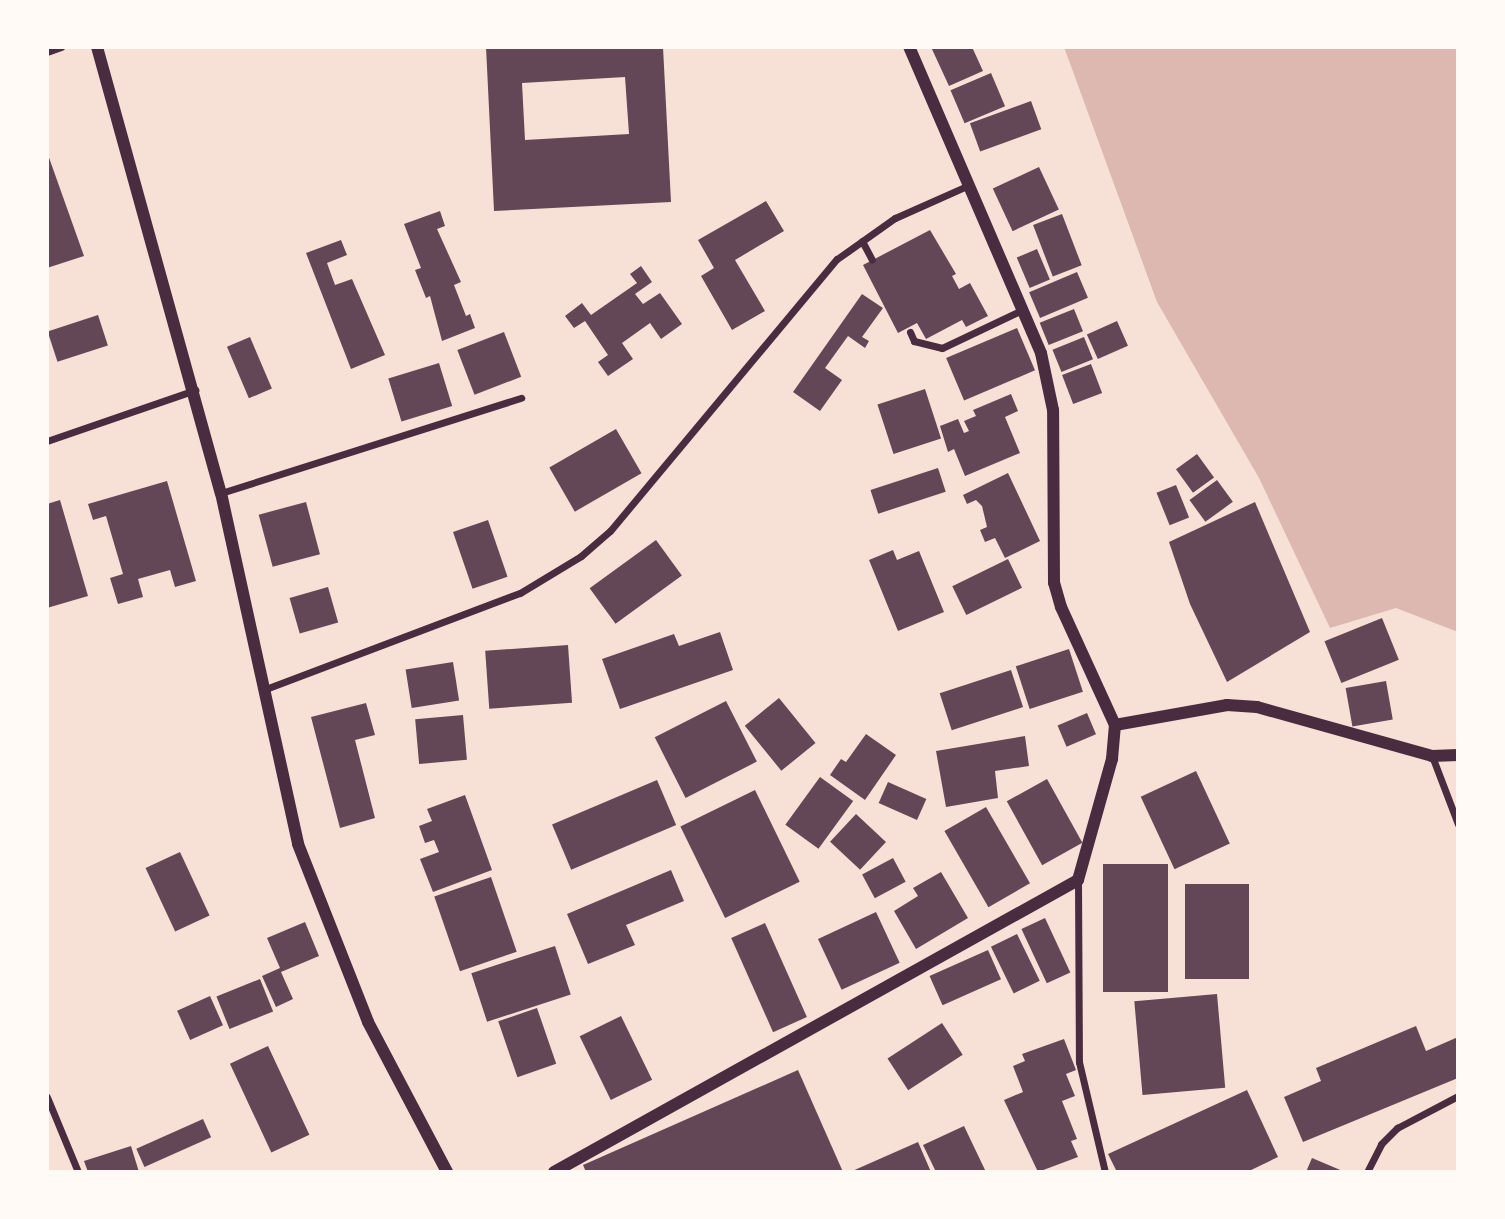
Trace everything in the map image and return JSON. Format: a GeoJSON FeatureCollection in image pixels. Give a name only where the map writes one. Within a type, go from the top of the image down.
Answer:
{"type":"FeatureCollection","features":[{"type":"Feature","properties":{"kind":"street"},"geometry":{"type":"LineString","coordinates":[[47,52],[61,47]]}},
{"type":"Feature","properties":{"kind":"street"},"geometry":{"type":"LineString","coordinates":[[97,47],[195,390],[221,494],[298,844],[346,972],[447,1172]]}},
{"type":"Feature","properties":{"kind":"street"},"geometry":{"type":"LineString","coordinates":[[909,47],[1041,353],[1053,410],[1054,583],[1115,724],[1112,759],[1078,880],[1079,1062],[1105,1172]]}},
{"type":"Feature","properties":{"kind":"street"},"geometry":{"type":"LineString","coordinates":[[262,690],[520,593],[581,556],[610,531],[837,259],[895,218],[967,186]]}},
{"type":"Feature","properties":{"kind":"street"},"geometry":{"type":"LineString","coordinates":[[862,241],[872,260]]}},
{"type":"Feature","properties":{"kind":"street"},"geometry":{"type":"LineString","coordinates":[[910,332],[914,341],[943,348],[1022,310]]}},
{"type":"Feature","properties":{"kind":"street"},"geometry":{"type":"LineString","coordinates":[[47,440],[195,390]]}},
{"type":"Feature","properties":{"kind":"street"},"geometry":{"type":"LineString","coordinates":[[221,494],[521,398]]}},
{"type":"Feature","properties":{"kind":"street"},"geometry":{"type":"LineString","coordinates":[[1115,724],[1227,705],[1257,707],[1432,756],[1458,755]]}},
{"type":"Feature","properties":{"kind":"street"},"geometry":{"type":"LineString","coordinates":[[1432,756],[1458,824]]}},
{"type":"Feature","properties":{"kind":"street"},"geometry":{"type":"LineString","coordinates":[[554,1172],[1078,880]]}},
{"type":"Feature","properties":{"kind":"street"},"geometry":{"type":"LineString","coordinates":[[1367,1172],[1381,1144],[1397,1128],[1458,1096]]}},
{"type":"Feature","properties":{"kind":"street"},"geometry":{"type":"LineString","coordinates":[[47,1097],[78,1172]]}},
{"type":"Feature","properties":{"kind":"shaded area"},"geometry":{"type":"Polygon","coordinates":[[[1064,47],[1458,47],[1458,632],[1396,608],[1330,628],[1259,478],[1157,302],[1064,47]]]}},
{"type":"Feature","properties":{"kind":"building"},"geometry":{"type":"Polygon","coordinates":[[[486,47],[663,47],[671,202],[494,211],[486,47]],[[625,77],[522,83],[525,140],[629,134],[625,77]]]}},
{"type":"Feature","properties":{"kind":"building"},"geometry":{"type":"Polygon","coordinates":[[[931,47],[972,47],[983,71],[949,86],[931,47]]]}},
{"type":"Feature","properties":{"kind":"building"},"geometry":{"type":"Polygon","coordinates":[[[991,73],[1005,106],[965,123],[950,90],[991,73]]]}},
{"type":"Feature","properties":{"kind":"building"},"geometry":{"type":"Polygon","coordinates":[[[1031,101],[1041,129],[980,151],[970,123],[1031,101]]]}},
{"type":"Feature","properties":{"kind":"building"},"geometry":{"type":"Polygon","coordinates":[[[47,152],[84,256],[47,268],[47,152]]]}},
{"type":"Feature","properties":{"kind":"building"},"geometry":{"type":"Polygon","coordinates":[[[1039,167],[1059,210],[1013,231],[993,189],[1039,167]]]}},
{"type":"Feature","properties":{"kind":"building"},"geometry":{"type":"Polygon","coordinates":[[[766,201],[784,231],[735,260],[765,311],[732,330],[701,276],[714,268],[698,240],[766,201]]]}},
{"type":"Feature","properties":{"kind":"building"},"geometry":{"type":"Polygon","coordinates":[[[440,211],[445,226],[437,229],[461,282],[454,285],[466,316],[470,314],[475,328],[442,341],[430,296],[426,298],[415,270],[421,268],[404,224],[440,211]]]}},
{"type":"Feature","properties":{"kind":"building"},"geometry":{"type":"Polygon","coordinates":[[[1062,214],[1082,265],[1053,276],[1033,225],[1062,214]]]}},
{"type":"Feature","properties":{"kind":"building"},"geometry":{"type":"Polygon","coordinates":[[[930,230],[956,274],[952,276],[959,289],[970,283],[988,316],[966,327],[962,320],[926,339],[917,323],[898,333],[863,265],[930,230]]]}},
{"type":"Feature","properties":{"kind":"building"},"geometry":{"type":"Polygon","coordinates":[[[341,240],[347,255],[327,263],[335,285],[352,279],[385,355],[351,369],[306,253],[341,240]]]}},
{"type":"Feature","properties":{"kind":"building"},"geometry":{"type":"Polygon","coordinates":[[[1037,249],[1050,279],[1030,288],[1017,258],[1037,249]]]}},
{"type":"Feature","properties":{"kind":"building"},"geometry":{"type":"Polygon","coordinates":[[[641,266],[652,282],[635,294],[643,304],[660,293],[682,324],[661,339],[650,323],[622,343],[633,359],[608,376],[598,362],[608,355],[585,321],[574,328],[565,316],[582,303],[591,315],[637,283],[630,274],[641,266]]]}},
{"type":"Feature","properties":{"kind":"building"},"geometry":{"type":"Polygon","coordinates":[[[1077,272],[1088,298],[1040,318],[1029,292],[1077,272]]]}},
{"type":"Feature","properties":{"kind":"building"},"geometry":{"type":"Polygon","coordinates":[[[862,294],[883,308],[862,337],[869,341],[865,348],[848,336],[825,368],[842,380],[820,411],[793,392],[862,294]]]}},
{"type":"Feature","properties":{"kind":"building"},"geometry":{"type":"Polygon","coordinates":[[[1074,309],[1083,331],[1049,345],[1040,323],[1074,309]]]}},
{"type":"Feature","properties":{"kind":"building"},"geometry":{"type":"Polygon","coordinates":[[[98,315],[108,345],[57,362],[48,331],[98,315]]]}},
{"type":"Feature","properties":{"kind":"building"},"geometry":{"type":"Polygon","coordinates":[[[1117,321],[1128,346],[1098,359],[1087,334],[1117,321]]]}},
{"type":"Feature","properties":{"kind":"building"},"geometry":{"type":"Polygon","coordinates":[[[1017,328],[1035,370],[964,400],[946,358],[1017,328]]]}},
{"type":"Feature","properties":{"kind":"building"},"geometry":{"type":"Polygon","coordinates":[[[504,332],[521,377],[475,395],[457,350],[504,332]]]}},
{"type":"Feature","properties":{"kind":"building"},"geometry":{"type":"Polygon","coordinates":[[[250,337],[272,389],[249,398],[227,347],[250,337]]]}},
{"type":"Feature","properties":{"kind":"building"},"geometry":{"type":"Polygon","coordinates":[[[1084,337],[1093,359],[1061,372],[1052,350],[1084,337]]]}},
{"type":"Feature","properties":{"kind":"building"},"geometry":{"type":"Polygon","coordinates":[[[439,363],[452,406],[401,422],[388,378],[439,363]]]}},
{"type":"Feature","properties":{"kind":"building"},"geometry":{"type":"Polygon","coordinates":[[[1091,364],[1102,393],[1073,404],[1062,375],[1091,364]]]}},
{"type":"Feature","properties":{"kind":"building"},"geometry":{"type":"Polygon","coordinates":[[[925,389],[941,438],[894,454],[877,404],[925,389]]]}},
{"type":"Feature","properties":{"kind":"building"},"geometry":{"type":"Polygon","coordinates":[[[1011,394],[1018,411],[1005,417],[1020,453],[965,476],[954,449],[948,452],[940,426],[958,419],[964,433],[969,431],[964,421],[976,416],[973,410],[1011,394]]]}},
{"type":"Feature","properties":{"kind":"building"},"geometry":{"type":"Polygon","coordinates":[[[616,429],[642,473],[575,512],[549,467],[616,429]]]}},
{"type":"Feature","properties":{"kind":"building"},"geometry":{"type":"Polygon","coordinates":[[[1197,454],[1214,477],[1193,493],[1176,469],[1197,454]]]}},
{"type":"Feature","properties":{"kind":"building"},"geometry":{"type":"Polygon","coordinates":[[[938,468],[946,492],[878,514],[870,490],[938,468]]]}},
{"type":"Feature","properties":{"kind":"building"},"geometry":{"type":"Polygon","coordinates":[[[1008,473],[1040,541],[1005,558],[995,538],[985,542],[980,530],[987,527],[982,506],[976,500],[967,504],[963,495],[1008,473]]]}},
{"type":"Feature","properties":{"kind":"building"},"geometry":{"type":"Polygon","coordinates":[[[1217,480],[1233,502],[1205,522],[1189,500],[1217,480]]]}},
{"type":"Feature","properties":{"kind":"building"},"geometry":{"type":"Polygon","coordinates":[[[167,481],[196,581],[175,587],[170,570],[138,579],[143,597],[118,604],[110,578],[123,574],[106,516],[93,520],[88,504],[167,481]]]}},
{"type":"Feature","properties":{"kind":"building"},"geometry":{"type":"Polygon","coordinates":[[[1176,485],[1189,517],[1170,525],[1157,493],[1176,485]]]}},
{"type":"Feature","properties":{"kind":"building"},"geometry":{"type":"Polygon","coordinates":[[[60,500],[88,596],[47,608],[47,504],[60,500]]]}},
{"type":"Feature","properties":{"kind":"building"},"geometry":{"type":"Polygon","coordinates":[[[306,502],[320,554],[273,567],[259,515],[306,502]]]}},
{"type":"Feature","properties":{"kind":"building"},"geometry":{"type":"Polygon","coordinates":[[[1255,502],[1310,632],[1227,682],[1190,604],[1169,542],[1255,502]]]}},
{"type":"Feature","properties":{"kind":"building"},"geometry":{"type":"Polygon","coordinates":[[[488,520],[508,577],[473,589],[453,532],[488,520]]]}},
{"type":"Feature","properties":{"kind":"building"},"geometry":{"type":"Polygon","coordinates":[[[656,540],[682,576],[616,624],[590,588],[656,540]]]}},
{"type":"Feature","properties":{"kind":"building"},"geometry":{"type":"Polygon","coordinates":[[[893,550],[897,560],[919,551],[944,612],[898,631],[869,560],[893,550]]]}},
{"type":"Feature","properties":{"kind":"building"},"geometry":{"type":"Polygon","coordinates":[[[1008,559],[1022,588],[966,615],[952,586],[1008,559]]]}},
{"type":"Feature","properties":{"kind":"building"},"geometry":{"type":"Polygon","coordinates":[[[328,587],[338,623],[300,634],[290,598],[328,587]]]}},
{"type":"Feature","properties":{"kind":"building"},"geometry":{"type":"Polygon","coordinates":[[[1382,618],[1399,660],[1341,683],[1325,641],[1382,618]]]}},
{"type":"Feature","properties":{"kind":"building"},"geometry":{"type":"Polygon","coordinates":[[[720,632],[733,670],[620,709],[602,659],[674,634],[679,646],[720,632]]]}},
{"type":"Feature","properties":{"kind":"building"},"geometry":{"type":"Polygon","coordinates":[[[568,645],[572,703],[489,709],[485,651],[568,645]]]}},
{"type":"Feature","properties":{"kind":"building"},"geometry":{"type":"Polygon","coordinates":[[[1069,649],[1083,692],[1030,709],[1016,666],[1069,649]]]}},
{"type":"Feature","properties":{"kind":"building"},"geometry":{"type":"Polygon","coordinates":[[[453,662],[459,701],[412,708],[406,670],[453,662]]]}},
{"type":"Feature","properties":{"kind":"building"},"geometry":{"type":"Polygon","coordinates":[[[1011,670],[1023,707],[952,730],[940,693],[1011,670]]]}},
{"type":"Feature","properties":{"kind":"building"},"geometry":{"type":"Polygon","coordinates":[[[1386,681],[1393,719],[1352,727],[1346,688],[1386,681]]]}},
{"type":"Feature","properties":{"kind":"building"},"geometry":{"type":"Polygon","coordinates":[[[779,698],[816,743],[781,771],[745,726],[779,698]]]}},
{"type":"Feature","properties":{"kind":"building"},"geometry":{"type":"Polygon","coordinates":[[[726,701],[757,762],[686,798],[655,737],[726,701]]]}},
{"type":"Feature","properties":{"kind":"building"},"geometry":{"type":"Polygon","coordinates":[[[366,703],[375,735],[355,740],[375,818],[340,828],[311,717],[366,703]]]}},
{"type":"Feature","properties":{"kind":"building"},"geometry":{"type":"Polygon","coordinates":[[[1087,713],[1096,734],[1067,747],[1058,726],[1087,713]]]}},
{"type":"Feature","properties":{"kind":"building"},"geometry":{"type":"Polygon","coordinates":[[[463,715],[467,760],[419,764],[415,719],[463,715]]]}},
{"type":"Feature","properties":{"kind":"building"},"geometry":{"type":"Polygon","coordinates":[[[866,734],[896,755],[865,800],[830,775],[841,759],[846,762],[866,734]]]}},
{"type":"Feature","properties":{"kind":"building"},"geometry":{"type":"Polygon","coordinates":[[[1025,736],[1029,766],[995,771],[998,798],[946,807],[936,751],[1025,736]]]}},
{"type":"Feature","properties":{"kind":"building"},"geometry":{"type":"Polygon","coordinates":[[[1196,771],[1230,844],[1175,869],[1141,797],[1196,771]]]}},
{"type":"Feature","properties":{"kind":"building"},"geometry":{"type":"Polygon","coordinates":[[[820,777],[853,801],[818,849],[785,825],[820,777]]]}},
{"type":"Feature","properties":{"kind":"building"},"geometry":{"type":"Polygon","coordinates":[[[1047,779],[1082,843],[1042,865],[1007,801],[1047,779]]]}},
{"type":"Feature","properties":{"kind":"building"},"geometry":{"type":"Polygon","coordinates":[[[657,780],[676,825],[571,870],[552,825],[657,780]]]}},
{"type":"Feature","properties":{"kind":"building"},"geometry":{"type":"Polygon","coordinates":[[[888,782],[926,799],[917,820],[879,803],[888,782]]]}},
{"type":"Feature","properties":{"kind":"building"},"geometry":{"type":"Polygon","coordinates":[[[755,790],[800,882],[725,918],[680,826],[755,790]]]}},
{"type":"Feature","properties":{"kind":"building"},"geometry":{"type":"Polygon","coordinates":[[[465,795],[492,870],[433,892],[420,859],[439,852],[434,840],[425,843],[419,826],[432,821],[427,809],[465,795]]]}},
{"type":"Feature","properties":{"kind":"building"},"geometry":{"type":"Polygon","coordinates":[[[986,807],[1030,883],[988,907],[944,831],[986,807]]]}},
{"type":"Feature","properties":{"kind":"building"},"geometry":{"type":"Polygon","coordinates":[[[856,814],[886,842],[860,870],[830,842],[856,814]]]}},
{"type":"Feature","properties":{"kind":"building"},"geometry":{"type":"Polygon","coordinates":[[[180,852],[210,915],[175,932],[146,868],[180,852]]]}},
{"type":"Feature","properties":{"kind":"building"},"geometry":{"type":"Polygon","coordinates":[[[893,858],[906,882],[875,898],[862,874],[893,858]]]}},
{"type":"Feature","properties":{"kind":"building"},"geometry":{"type":"Polygon","coordinates":[[[1103,864],[1168,864],[1168,992],[1103,992],[1103,864]]]}},
{"type":"Feature","properties":{"kind":"building"},"geometry":{"type":"Polygon","coordinates":[[[671,870],[684,901],[626,925],[635,945],[588,964],[567,914],[671,870]]]}},
{"type":"Feature","properties":{"kind":"building"},"geometry":{"type":"Polygon","coordinates":[[[941,872],[968,918],[916,949],[894,911],[918,896],[913,888],[941,872]]]}},
{"type":"Feature","properties":{"kind":"building"},"geometry":{"type":"Polygon","coordinates":[[[491,877],[517,952],[460,971],[434,897],[491,877]]]}},
{"type":"Feature","properties":{"kind":"building"},"geometry":{"type":"Polygon","coordinates":[[[1185,884],[1249,884],[1249,979],[1185,979],[1185,884]]]}},
{"type":"Feature","properties":{"kind":"building"},"geometry":{"type":"Polygon","coordinates":[[[876,912],[900,963],[842,990],[818,939],[876,912]]]}},
{"type":"Feature","properties":{"kind":"building"},"geometry":{"type":"Polygon","coordinates":[[[1045,918],[1070,972],[1047,983],[1021,929],[1045,918]]]}},
{"type":"Feature","properties":{"kind":"building"},"geometry":{"type":"Polygon","coordinates":[[[305,922],[319,956],[281,972],[293,999],[276,1007],[262,976],[280,968],[267,938],[305,922]]]}},
{"type":"Feature","properties":{"kind":"building"},"geometry":{"type":"Polygon","coordinates":[[[765,923],[807,1017],[773,1032],[731,938],[765,923]]]}},
{"type":"Feature","properties":{"kind":"building"},"geometry":{"type":"Polygon","coordinates":[[[1017,934],[1040,981],[1014,993],[991,947],[1017,934]]]}},
{"type":"Feature","properties":{"kind":"building"},"geometry":{"type":"Polygon","coordinates":[[[555,946],[571,995],[487,1022],[471,973],[555,946]]]}},
{"type":"Feature","properties":{"kind":"building"},"geometry":{"type":"Polygon","coordinates":[[[988,950],[1001,979],[943,1005],[930,976],[988,950]]]}},
{"type":"Feature","properties":{"kind":"building"},"geometry":{"type":"Polygon","coordinates":[[[260,979],[273,1011],[230,1029],[216,997],[260,979]]]}},
{"type":"Feature","properties":{"kind":"building"},"geometry":{"type":"Polygon","coordinates":[[[1217,994],[1225,1088],[1143,1095],[1134,1001],[1217,994]]]}},
{"type":"Feature","properties":{"kind":"building"},"geometry":{"type":"Polygon","coordinates":[[[210,996],[223,1025],[190,1040],[177,1011],[210,996]]]}},
{"type":"Feature","properties":{"kind":"building"},"geometry":{"type":"Polygon","coordinates":[[[537,1008],[556,1064],[517,1077],[498,1021],[537,1008]]]}},
{"type":"Feature","properties":{"kind":"building"},"geometry":{"type":"Polygon","coordinates":[[[621,1016],[652,1080],[611,1100],[580,1036],[621,1016]]]}},
{"type":"Feature","properties":{"kind":"building"},"geometry":{"type":"Polygon","coordinates":[[[942,1023],[963,1055],[908,1090],[887,1058],[942,1023]]]}},
{"type":"Feature","properties":{"kind":"building"},"geometry":{"type":"Polygon","coordinates":[[[1416,1026],[1426,1051],[1458,1037],[1458,1078],[1303,1142],[1284,1097],[1321,1081],[1316,1068],[1416,1026]]]}},
{"type":"Feature","properties":{"kind":"building"},"geometry":{"type":"Polygon","coordinates":[[[1064,1039],[1076,1070],[1066,1074],[1075,1096],[1062,1101],[1077,1139],[1071,1141],[1078,1157],[1038,1172],[1004,1100],[1023,1092],[1013,1066],[1025,1061],[1022,1054],[1064,1039]]]}},
{"type":"Feature","properties":{"kind":"building"},"geometry":{"type":"Polygon","coordinates":[[[268,1046],[309,1135],[271,1153],[230,1064],[268,1046]]]}},
{"type":"Feature","properties":{"kind":"building"},"geometry":{"type":"Polygon","coordinates":[[[798,1070],[843,1172],[586,1172],[583,1165],[798,1070]]]}},
{"type":"Feature","properties":{"kind":"building"},"geometry":{"type":"Polygon","coordinates":[[[1247,1090],[1278,1157],[1247,1172],[1117,1172],[1108,1154],[1247,1090]]]}},
{"type":"Feature","properties":{"kind":"building"},"geometry":{"type":"Polygon","coordinates":[[[203,1119],[211,1137],[144,1167],[136,1149],[203,1119]]]}},
{"type":"Feature","properties":{"kind":"building"},"geometry":{"type":"Polygon","coordinates":[[[964,1126],[986,1172],[936,1172],[923,1145],[964,1126]]]}},
{"type":"Feature","properties":{"kind":"building"},"geometry":{"type":"Polygon","coordinates":[[[918,1142],[931,1172],[850,1172],[918,1142]]]}},
{"type":"Feature","properties":{"kind":"building"},"geometry":{"type":"Polygon","coordinates":[[[131,1146],[139,1172],[88,1172],[84,1161],[131,1146]]]}},
{"type":"Feature","properties":{"kind":"building"},"geometry":{"type":"Polygon","coordinates":[[[1312,1158],[1345,1172],[1306,1172],[1312,1158]]]}}]}
